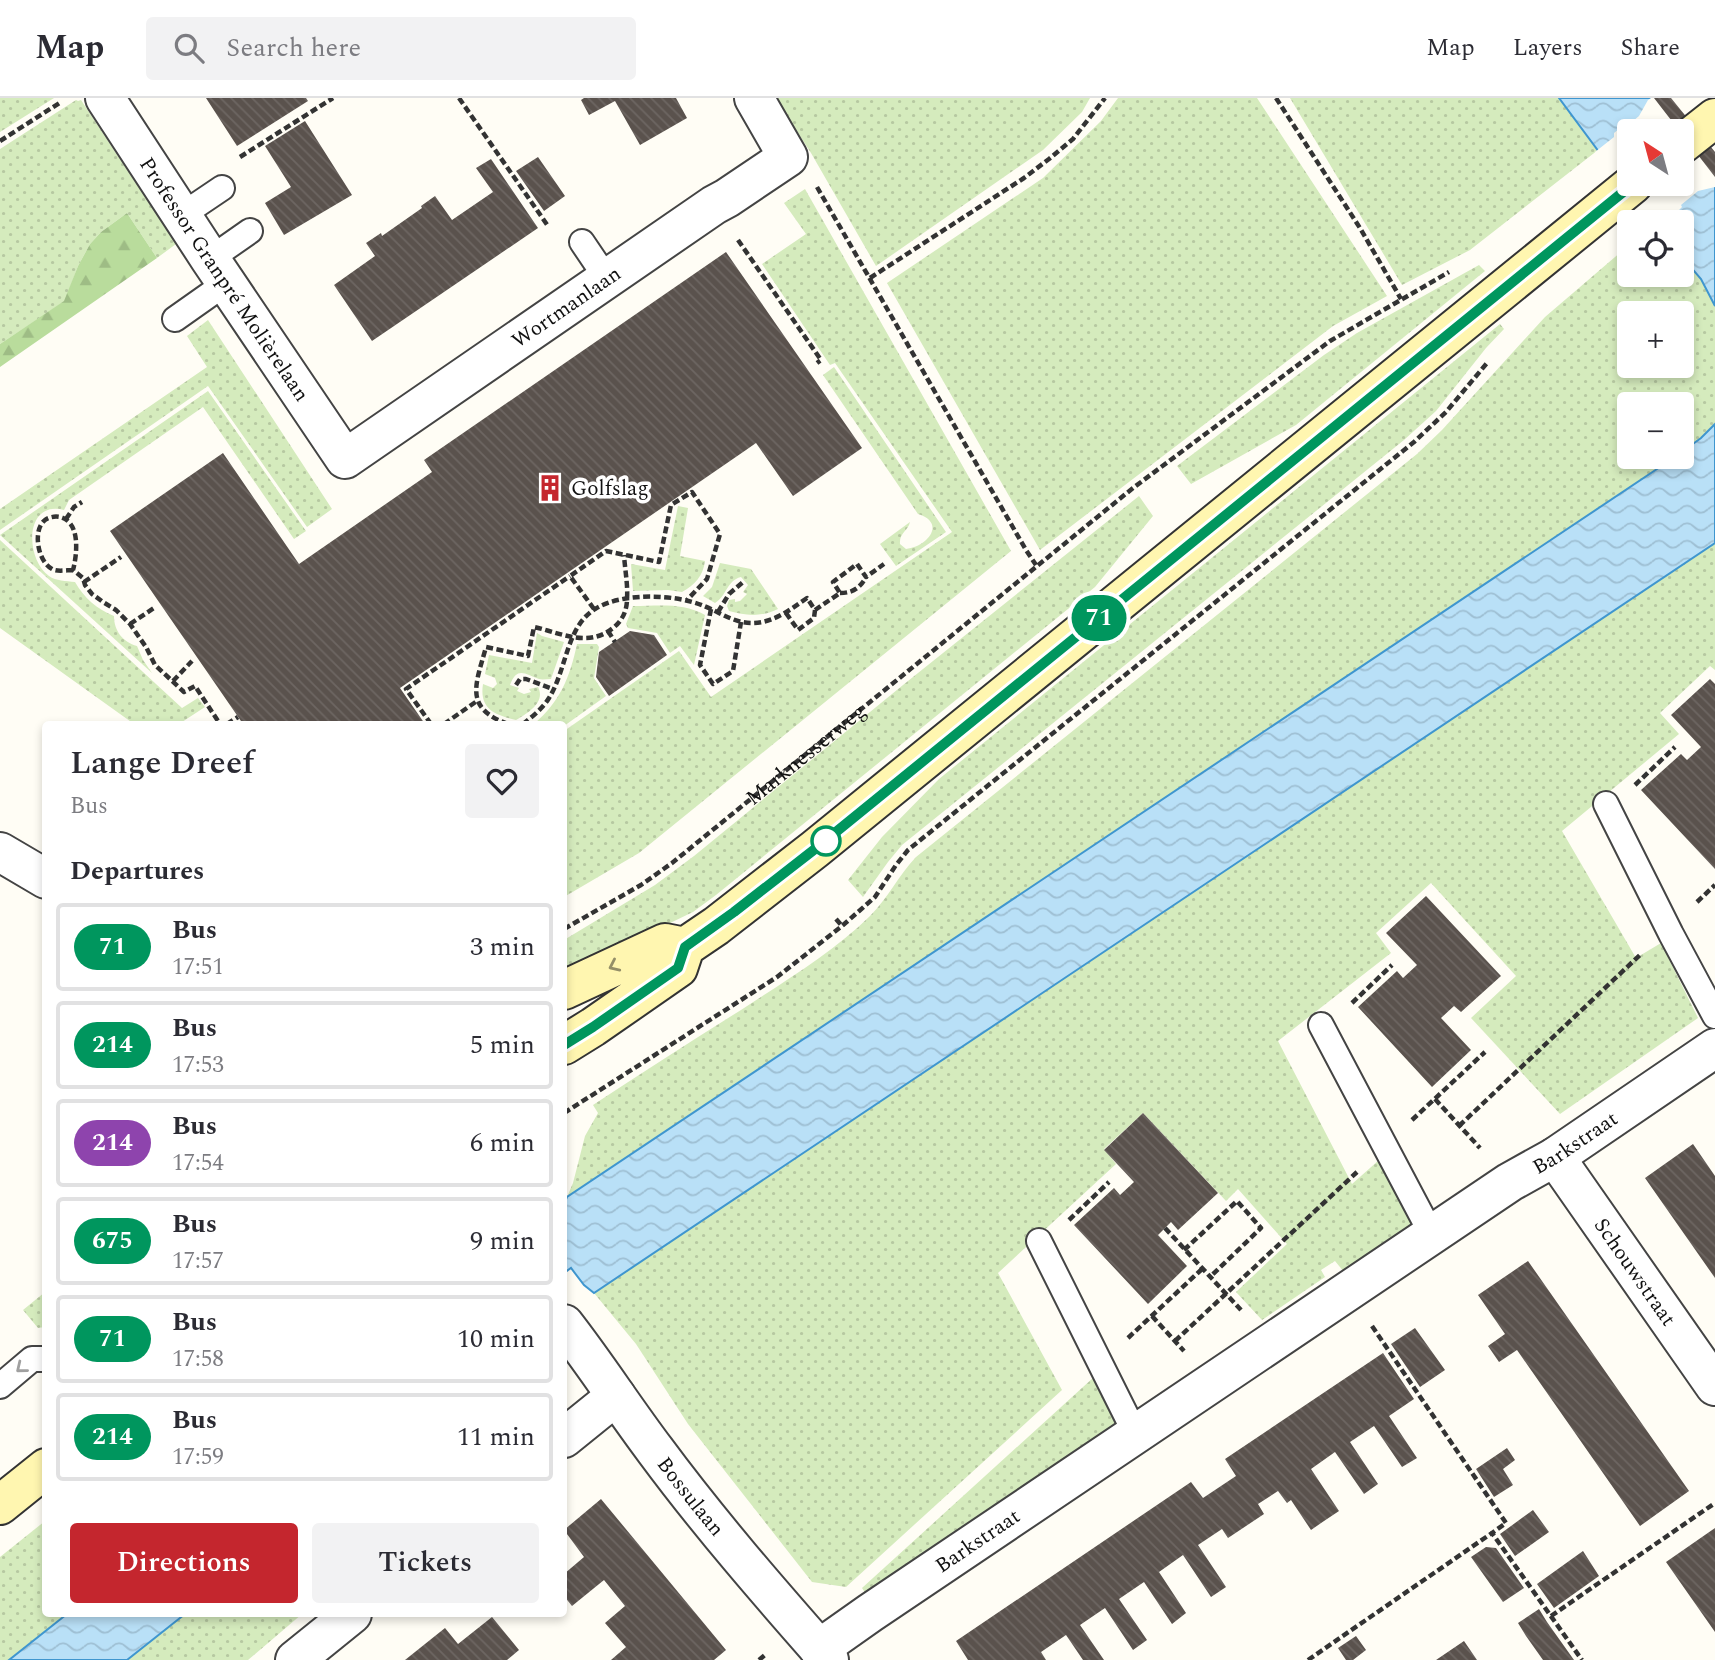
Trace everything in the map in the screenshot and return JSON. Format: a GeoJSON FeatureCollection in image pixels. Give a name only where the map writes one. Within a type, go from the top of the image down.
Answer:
{"type":"FeatureCollection","features":[{"type":"Feature","properties":{"kind":"main road"},"geometry":{"type":"LineString","coordinates":[[1694,135],[1715,118]]}},
{"type":"Feature","properties":{"kind":"main road"},"geometry":{"type":"LineString","coordinates":[[567,1043],[678,968],[685,947],[815,849],[1617,196]]}},
{"type":"Feature","properties":{"kind":"main road"},"geometry":{"type":"LineString","coordinates":[[567,989],[665,943],[685,947]]}},
{"type":"Feature","properties":{"kind":"main road"},"geometry":{"type":"LineString","coordinates":[[0,1505],[42,1471]]}},
{"type":"Feature","properties":{"kind":"street","name":"Professor Granpré Molièrelaan"},"geometry":{"type":"LineString","coordinates":[[105,98],[345,459]]}},
{"type":"Feature","properties":{"kind":"street"},"geometry":{"type":"LineString","coordinates":[[754,98],[800,167]]}},
{"type":"Feature","properties":{"kind":"street","name":"Wortmanlaan"},"geometry":{"type":"LineString","coordinates":[[345,459],[713,205],[800,167]]}},
{"type":"Feature","properties":{"kind":"street"},"geometry":{"type":"LineString","coordinates":[[0,852],[42,873]]}},
{"type":"Feature","properties":{"kind":"street","name":"Barkstraat"},"geometry":{"type":"LineString","coordinates":[[824,1655],[870,1614],[1138,1433],[1182,1414],[1432,1235],[1510,1182],[1555,1157],[1715,1048]]}},
{"type":"Feature","properties":{"kind":"street","name":"Schouwstraat"},"geometry":{"type":"LineString","coordinates":[[1555,1157],[1715,1386]]}},
{"type":"Feature","properties":{"kind":"street","name":"Bossulaan"},"geometry":{"type":"LineString","coordinates":[[567,1328],[656,1452],[824,1655]]}},
{"type":"Feature","properties":{"kind":"street"},"geometry":{"type":"LineString","coordinates":[[567,1436],[615,1396]]}},
{"type":"Feature","properties":{"kind":"street"},"geometry":{"type":"LineString","coordinates":[[295,1660],[348,1617]]}},
{"type":"Feature","properties":{"kind":"lane"},"geometry":{"type":"LineString","coordinates":[[182,215],[222,188]]}},
{"type":"Feature","properties":{"kind":"lane"},"geometry":{"type":"LineString","coordinates":[[174,319],[250,231]]}},
{"type":"Feature","properties":{"kind":"lane"},"geometry":{"type":"LineString","coordinates":[[582,242],[607,279]]}},
{"type":"Feature","properties":{"kind":"lane"},"geometry":{"type":"LineString","coordinates":[[1608,807],[1715,1016]]}},
{"type":"Feature","properties":{"kind":"lane"},"geometry":{"type":"LineString","coordinates":[[1322,1028],[1432,1235]]}},
{"type":"Feature","properties":{"kind":"lane"},"geometry":{"type":"LineString","coordinates":[[1040,1244],[1128,1419],[1138,1433]]}},
{"type":"Feature","properties":{"kind":"lane"},"geometry":{"type":"LineString","coordinates":[[0,1386],[32,1359],[42,1359]]}},
{"type":"Feature","properties":{"kind":"path"},"geometry":{"type":"LineString","coordinates":[[0,141],[67,98]]}},
{"type":"Feature","properties":{"kind":"path"},"geometry":{"type":"LineString","coordinates":[[235,160],[333,98]]}},
{"type":"Feature","properties":{"kind":"path"},"geometry":{"type":"LineString","coordinates":[[459,98],[551,230]]}},
{"type":"Feature","properties":{"kind":"path"},"geometry":{"type":"LineString","coordinates":[[870,278],[1049,159],[1073,139],[1105,98]]}},
{"type":"Feature","properties":{"kind":"path"},"geometry":{"type":"LineString","coordinates":[[1276,98],[1360,228],[1401,299]]}},
{"type":"Feature","properties":{"kind":"path"},"geometry":{"type":"LineString","coordinates":[[800,167],[823,198],[1036,565]]}},
{"type":"Feature","properties":{"kind":"path"},"geometry":{"type":"LineString","coordinates":[[735,236],[821,360],[817,363]]}},
{"type":"Feature","properties":{"kind":"path","name":"Marknesserweg"},"geometry":{"type":"LineString","coordinates":[[567,927],[672,863],[1133,488],[1330,341],[1450,272]]}},
{"type":"Feature","properties":{"kind":"path"},"geometry":{"type":"LineString","coordinates":[[567,1111],[776,977],[842,926],[875,897],[908,850],[1414,442],[1446,412],[1494,356]]}},
{"type":"Feature","properties":{"kind":"path"},"geometry":{"type":"LineString","coordinates":[[429,721],[406,689],[606,551],[659,562],[671,505],[692,492],[720,534],[707,579],[687,600]]}},
{"type":"Feature","properties":{"kind":"path"},"geometry":{"type":"LineString","coordinates":[[66,519],[74,507],[82,502]]}},
{"type":"Feature","properties":{"kind":"path"},"geometry":{"type":"LineString","coordinates":[[73,570],[77,555],[71,524],[66,519],[54,517],[45,520],[39,530],[39,545],[41,556],[49,568],[73,570],[83,578],[92,594],[117,610],[130,624],[155,665],[184,692],[195,686],[218,721]]}},
{"type":"Feature","properties":{"kind":"path"},"geometry":{"type":"LineString","coordinates":[[500,721],[488,716],[478,701],[476,687],[486,647],[528,656],[534,627],[572,638],[594,638],[608,631],[624,615],[627,599],[624,555]]}},
{"type":"Feature","properties":{"kind":"path"},"geometry":{"type":"LineString","coordinates":[[84,582],[121,556]]}},
{"type":"Feature","properties":{"kind":"path"},"geometry":{"type":"LineString","coordinates":[[840,593],[832,582],[857,564],[866,578]]}},
{"type":"Feature","properties":{"kind":"path"},"geometry":{"type":"LineString","coordinates":[[786,613],[798,630],[814,618],[816,610],[840,593],[850,593],[884,564]]}},
{"type":"Feature","properties":{"kind":"path"},"geometry":{"type":"LineString","coordinates":[[570,576],[594,609]]}},
{"type":"Feature","properties":{"kind":"path"},"geometry":{"type":"LineString","coordinates":[[718,612],[729,594],[743,582]]}},
{"type":"Feature","properties":{"kind":"path"},"geometry":{"type":"LineString","coordinates":[[526,721],[544,705],[553,689],[582,619],[607,603],[642,597],[687,600],[741,622],[753,623],[786,613],[807,598],[816,610]]}},
{"type":"Feature","properties":{"kind":"path"},"geometry":{"type":"LineString","coordinates":[[130,624],[154,608]]}},
{"type":"Feature","properties":{"kind":"path"},"geometry":{"type":"LineString","coordinates":[[710,609],[699,665],[713,684],[733,671],[741,622]]}},
{"type":"Feature","properties":{"kind":"path"},"geometry":{"type":"LineString","coordinates":[[608,631],[615,642]]}},
{"type":"Feature","properties":{"kind":"path"},"geometry":{"type":"LineString","coordinates":[[173,681],[192,661]]}},
{"type":"Feature","properties":{"kind":"path"},"geometry":{"type":"LineString","coordinates":[[516,685],[520,679],[526,679],[553,689]]}},
{"type":"Feature","properties":{"kind":"path"},"geometry":{"type":"LineString","coordinates":[[448,721],[478,701]]}},
{"type":"Feature","properties":{"kind":"path"},"geometry":{"type":"LineString","coordinates":[[230,721],[237,716]]}},
{"type":"Feature","properties":{"kind":"path"},"geometry":{"type":"LineString","coordinates":[[1608,807],[1675,747]]}},
{"type":"Feature","properties":{"kind":"path"},"geometry":{"type":"LineString","coordinates":[[836,919],[842,926]]}},
{"type":"Feature","properties":{"kind":"path"},"geometry":{"type":"LineString","coordinates":[[1459,1126],[1651,945]]}},
{"type":"Feature","properties":{"kind":"path"},"geometry":{"type":"LineString","coordinates":[[1322,1028],[1392,965]]}},
{"type":"Feature","properties":{"kind":"path"},"geometry":{"type":"LineString","coordinates":[[772,971],[776,977]]}},
{"type":"Feature","properties":{"kind":"path"},"geometry":{"type":"LineString","coordinates":[[1485,1052],[1437,1097],[1459,1126],[1486,1154]]}},
{"type":"Feature","properties":{"kind":"path"},"geometry":{"type":"LineString","coordinates":[[1175,1341],[1366,1164]]}},
{"type":"Feature","properties":{"kind":"path"},"geometry":{"type":"LineString","coordinates":[[1040,1244],[1109,1182]]}},
{"type":"Feature","properties":{"kind":"path"},"geometry":{"type":"LineString","coordinates":[[1184,1250],[1237,1201],[1261,1228],[1210,1277]]}},
{"type":"Feature","properties":{"kind":"path"},"geometry":{"type":"LineString","coordinates":[[1164,1228],[1248,1318]]}},
{"type":"Feature","properties":{"kind":"path"},"geometry":{"type":"LineString","coordinates":[[1190,1358],[1154,1314],[1202,1269]]}},
{"type":"Feature","properties":{"kind":"path"},"geometry":{"type":"LineString","coordinates":[[1308,1660],[1506,1523],[1373,1329]]}},
{"type":"Feature","properties":{"kind":"path"},"geometry":{"type":"LineString","coordinates":[[1552,1616],[1715,1503]]}},
{"type":"Feature","properties":{"kind":"path"},"geometry":{"type":"LineString","coordinates":[[1492,1534],[1582,1660]]}},
{"type":"Feature","properties":{"kind":"green space"},"geometry":{"type":"Polygon","coordinates":[[[0,98],[54,98],[0,132],[0,98]]]}},
{"type":"Feature","properties":{"kind":"green space"},"geometry":{"type":"Polygon","coordinates":[[[775,98],[1090,98],[1082,112],[1043,150],[876,266],[811,153],[775,98]]]}},
{"type":"Feature","properties":{"kind":"green space"},"geometry":{"type":"Polygon","coordinates":[[[1118,98],[1257,98],[1387,296],[1333,326],[1040,550],[887,283],[1043,178],[1101,121],[1118,98]]]}},
{"type":"Feature","properties":{"kind":"green space"},"geometry":{"type":"Polygon","coordinates":[[[1290,98],[1559,98],[1598,150],[1470,250],[1402,285],[1290,98]]]}},
{"type":"Feature","properties":{"kind":"green space"},"geometry":{"type":"Polygon","coordinates":[[[76,100],[81,100],[176,244],[157,258],[127,213],[101,232],[90,244],[78,266],[65,301],[0,344],[0,149],[76,100]]]}},
{"type":"Feature","properties":{"kind":"green space"},"geometry":{"type":"Polygon","coordinates":[[[805,189],[1011,551],[639,853],[567,895],[567,729],[679,651],[711,697],[952,532],[835,363],[830,365],[762,264],[806,234],[784,203],[805,189]]]}},
{"type":"Feature","properties":{"kind":"green space"},"geometry":{"type":"Polygon","coordinates":[[[127,213],[157,258],[0,367],[0,344],[64,301],[90,244],[101,232],[127,213]]]}},
{"type":"Feature","properties":{"kind":"green space"},"geometry":{"type":"Polygon","coordinates":[[[1617,255],[1617,287],[1694,287],[1694,271],[1715,306],[1715,423],[1701,438],[1694,443],[1694,392],[1617,392],[1617,469],[1657,469],[567,1197],[585,1136],[598,1113],[593,1105],[791,977],[840,942],[876,909],[916,857],[1417,454],[1545,317],[1617,255]]]}},
{"type":"Feature","properties":{"kind":"green space"},"geometry":{"type":"Polygon","coordinates":[[[1479,265],[1485,271],[1296,425],[1191,484],[1177,466],[1357,333],[1479,265]]]}},
{"type":"Feature","properties":{"kind":"green space"},"geometry":{"type":"Polygon","coordinates":[[[208,320],[332,509],[307,527],[208,386],[0,530],[0,509],[207,367],[187,336],[208,320]]]}},
{"type":"Feature","properties":{"kind":"green space"},"geometry":{"type":"Polygon","coordinates":[[[1500,324],[1504,329],[1436,411],[1404,440],[902,845],[863,897],[848,880],[882,837],[939,779],[1500,324]]]}},
{"type":"Feature","properties":{"kind":"green space"},"geometry":{"type":"Polygon","coordinates":[[[834,367],[946,532],[896,566],[880,544],[910,522],[900,544],[906,549],[914,547],[931,534],[931,523],[918,514],[823,375],[834,367]]]}},
{"type":"Feature","properties":{"kind":"green space"},"geometry":{"type":"Polygon","coordinates":[[[208,391],[306,531],[294,539],[203,407],[69,500],[64,510],[51,509],[41,514],[32,533],[36,557],[41,568],[55,579],[75,582],[91,602],[114,616],[120,635],[137,646],[152,673],[0,535],[208,391]]]}},
{"type":"Feature","properties":{"kind":"green space"},"geometry":{"type":"Polygon","coordinates":[[[1139,496],[1153,516],[1095,587],[693,912],[567,973],[567,938],[655,885],[694,856],[1139,496]]]}},
{"type":"Feature","properties":{"kind":"green space"},"geometry":{"type":"Polygon","coordinates":[[[678,506],[688,508],[680,556],[705,561],[700,576],[682,592],[633,591],[631,564],[665,570],[678,506]]]}},
{"type":"Feature","properties":{"kind":"green space"},"geometry":{"type":"Polygon","coordinates":[[[0,540],[182,708],[198,698],[205,707],[184,721],[130,721],[0,628],[0,540]]]}},
{"type":"Feature","properties":{"kind":"green space"},"geometry":{"type":"Polygon","coordinates":[[[1715,543],[1715,670],[1710,666],[1660,713],[1679,734],[1562,831],[1636,958],[1661,943],[1698,1018],[1560,1114],[1471,1018],[1516,976],[1431,883],[1376,933],[1391,953],[1278,1041],[1352,1184],[1379,1160],[1413,1224],[1344,1272],[1335,1261],[1321,1270],[1325,1277],[1262,1320],[1236,1292],[1287,1244],[1238,1189],[1226,1201],[1143,1113],[1104,1149],[1116,1164],[998,1273],[1062,1390],[846,1587],[812,1582],[688,1424],[636,1344],[594,1293],[1715,543]]]}},
{"type":"Feature","properties":{"kind":"green space"},"geometry":{"type":"Polygon","coordinates":[[[720,563],[751,569],[778,609],[754,615],[729,611],[729,600],[740,601],[747,594],[743,592],[748,585],[741,577],[732,582],[715,603],[703,596],[712,587],[720,563]]]}},
{"type":"Feature","properties":{"kind":"green space"},"geometry":{"type":"Polygon","coordinates":[[[633,606],[679,606],[705,615],[694,665],[680,646],[670,653],[657,633],[628,628],[626,624],[633,606]]]}},
{"type":"Feature","properties":{"kind":"green space"},"geometry":{"type":"Polygon","coordinates":[[[537,633],[564,642],[551,679],[540,679],[522,673],[516,675],[510,685],[519,688],[517,691],[524,694],[531,692],[529,689],[538,687],[540,698],[516,720],[501,716],[490,710],[482,693],[483,684],[493,688],[497,684],[495,678],[485,674],[489,655],[532,663],[537,633]]]}},
{"type":"Feature","properties":{"kind":"green space"},"geometry":{"type":"Polygon","coordinates":[[[577,644],[597,644],[599,647],[594,678],[606,696],[567,724],[567,721],[537,721],[557,698],[571,667],[577,644]]]}},
{"type":"Feature","properties":{"kind":"green space"},"geometry":{"type":"Polygon","coordinates":[[[42,1294],[42,1327],[38,1328],[23,1310],[42,1294]]]}},
{"type":"Feature","properties":{"kind":"green space"},"geometry":{"type":"Polygon","coordinates":[[[1094,1377],[1120,1424],[866,1594],[862,1588],[1094,1377]]]}},
{"type":"Feature","properties":{"kind":"green space"},"geometry":{"type":"Polygon","coordinates":[[[42,1523],[42,1617],[63,1617],[9,1660],[0,1660],[0,1557],[42,1523]]]}},
{"type":"Feature","properties":{"kind":"green space"},"geometry":{"type":"Polygon","coordinates":[[[181,1617],[298,1617],[248,1660],[127,1660],[181,1617]]]}},
{"type":"Feature","properties":{"kind":"water"},"geometry":{"type":"Polygon","coordinates":[[[1559,98],[1715,98],[1715,306],[1694,271],[1694,210],[1642,210],[1632,196],[1694,196],[1694,119],[1617,119],[1617,176],[1559,98]]]}},
{"type":"Feature","properties":{"kind":"water"},"geometry":{"type":"Polygon","coordinates":[[[1715,424],[1715,543],[594,1293],[571,1268],[567,1271],[567,1197],[1657,469],[1694,469],[1694,443],[1715,424]]]}},
{"type":"Feature","properties":{"kind":"water"},"geometry":{"type":"Polygon","coordinates":[[[63,1617],[181,1617],[127,1660],[9,1660],[63,1617]]]}},
{"type":"Feature","properties":{"kind":"pier"},"geometry":{"type":"Polygon","coordinates":[[[1651,98],[1715,98],[1715,187],[1694,194],[1694,119],[1635,119],[1651,98]]]}},
{"type":"Feature","properties":{"kind":"pier"},"geometry":{"type":"Polygon","coordinates":[[[1617,131],[1617,181],[1595,152],[1614,137],[1617,131]]]}},
{"type":"Feature","properties":{"kind":"pier"},"geometry":{"type":"Polygon","coordinates":[[[1628,196],[1692,196],[1679,210],[1639,210],[1628,196]]]}},
{"type":"Feature","properties":{"kind":"building"},"geometry":{"type":"Polygon","coordinates":[[[206,98],[306,98],[308,101],[237,146],[206,98]]]}},
{"type":"Feature","properties":{"kind":"building"},"geometry":{"type":"Polygon","coordinates":[[[676,98],[687,118],[640,145],[615,101],[589,115],[581,100],[676,98]]]}},
{"type":"Feature","properties":{"kind":"building"},"geometry":{"type":"Polygon","coordinates":[[[1654,98],[1671,98],[1688,119],[1670,119],[1654,98]]]}},
{"type":"Feature","properties":{"kind":"building"},"geometry":{"type":"Polygon","coordinates":[[[305,121],[352,195],[284,235],[265,203],[291,187],[265,146],[305,121]]]}},
{"type":"Feature","properties":{"kind":"building"},"geometry":{"type":"Polygon","coordinates":[[[1694,126],[1715,152],[1715,177],[1694,150],[1694,126]]]}},
{"type":"Feature","properties":{"kind":"building"},"geometry":{"type":"Polygon","coordinates":[[[538,157],[565,196],[544,211],[516,171],[538,157]]]}},
{"type":"Feature","properties":{"kind":"building"},"geometry":{"type":"Polygon","coordinates":[[[491,159],[538,228],[372,341],[334,285],[375,256],[366,243],[381,233],[382,236],[435,196],[452,220],[493,192],[476,168],[491,159]]]}},
{"type":"Feature","properties":{"kind":"building","name":"Golfslag"},"geometry":{"type":"Polygon","coordinates":[[[726,252],[862,448],[793,496],[756,443],[400,688],[423,721],[241,721],[110,531],[223,453],[299,564],[432,472],[424,460],[726,252]]]}},
{"type":"Feature","properties":{"kind":"building"},"geometry":{"type":"Polygon","coordinates":[[[630,631],[654,635],[667,655],[609,696],[596,677],[599,652],[630,631]]]}},
{"type":"Feature","properties":{"kind":"building"},"geometry":{"type":"Polygon","coordinates":[[[1710,679],[1715,684],[1715,869],[1641,790],[1681,754],[1687,760],[1701,747],[1671,715],[1710,679]]]}},
{"type":"Feature","properties":{"kind":"building"},"geometry":{"type":"Polygon","coordinates":[[[1426,896],[1501,976],[1461,1012],[1454,1006],[1441,1018],[1471,1050],[1432,1087],[1358,1007],[1397,971],[1403,978],[1417,965],[1386,933],[1426,896]]]}},
{"type":"Feature","properties":{"kind":"building"},"geometry":{"type":"Polygon","coordinates":[[[1143,1113],[1218,1193],[1178,1230],[1171,1222],[1158,1235],[1187,1266],[1148,1304],[1074,1225],[1114,1188],[1120,1195],[1134,1182],[1104,1150],[1143,1113]]]}},
{"type":"Feature","properties":{"kind":"building"},"geometry":{"type":"Polygon","coordinates":[[[1693,1144],[1715,1176],[1715,1278],[1645,1178],[1693,1144]]]}},
{"type":"Feature","properties":{"kind":"building"},"geometry":{"type":"Polygon","coordinates":[[[1528,1261],[1689,1491],[1640,1526],[1517,1350],[1499,1362],[1488,1346],[1505,1334],[1478,1295],[1528,1261]]]}},
{"type":"Feature","properties":{"kind":"building"},"geometry":{"type":"Polygon","coordinates":[[[1415,1328],[1445,1370],[1420,1387],[1391,1344],[1415,1328]]]}},
{"type":"Feature","properties":{"kind":"building"},"geometry":{"type":"Polygon","coordinates":[[[1383,1353],[1414,1399],[1389,1416],[1417,1458],[1402,1467],[1374,1426],[1350,1442],[1378,1484],[1364,1494],[1335,1452],[1311,1469],[1339,1511],[1311,1530],[1291,1500],[1287,1503],[1278,1491],[1258,1504],[1264,1514],[1228,1538],[1222,1529],[1198,1545],[1226,1587],[1211,1597],[1183,1555],[1159,1572],[1186,1613],[1172,1624],[1144,1582],[1119,1599],[1147,1640],[1133,1650],[1105,1608],[1080,1625],[1104,1660],[1083,1660],[1066,1635],[1041,1652],[1046,1660],[968,1660],[956,1641],[1191,1482],[1203,1498],[1236,1476],[1225,1459],[1383,1353]]]}},
{"type":"Feature","properties":{"kind":"building"},"geometry":{"type":"Polygon","coordinates":[[[1507,1448],[1515,1460],[1503,1469],[1513,1485],[1494,1497],[1476,1469],[1507,1448]]]}},
{"type":"Feature","properties":{"kind":"building"},"geometry":{"type":"Polygon","coordinates":[[[601,1499],[726,1650],[714,1660],[611,1660],[626,1647],[605,1623],[625,1606],[604,1580],[572,1606],[567,1600],[567,1571],[584,1557],[567,1534],[567,1527],[601,1499]]]}},
{"type":"Feature","properties":{"kind":"building"},"geometry":{"type":"Polygon","coordinates":[[[1533,1510],[1549,1532],[1515,1556],[1500,1534],[1533,1510]]]}},
{"type":"Feature","properties":{"kind":"building"},"geometry":{"type":"Polygon","coordinates":[[[1715,1528],[1715,1632],[1666,1562],[1715,1528]]]}},
{"type":"Feature","properties":{"kind":"building"},"geometry":{"type":"Polygon","coordinates":[[[1486,1547],[1496,1548],[1524,1588],[1503,1602],[1471,1557],[1486,1547]]]}},
{"type":"Feature","properties":{"kind":"building"},"geometry":{"type":"Polygon","coordinates":[[[1583,1551],[1599,1576],[1554,1608],[1537,1584],[1583,1551]]]}},
{"type":"Feature","properties":{"kind":"building"},"geometry":{"type":"Polygon","coordinates":[[[1539,1609],[1574,1660],[1543,1660],[1526,1636],[1518,1623],[1539,1609]]]}},
{"type":"Feature","properties":{"kind":"building"},"geometry":{"type":"Polygon","coordinates":[[[492,1617],[519,1650],[507,1660],[405,1660],[445,1628],[458,1644],[492,1617]]]}},
{"type":"Feature","properties":{"kind":"building"},"geometry":{"type":"Polygon","coordinates":[[[1356,1636],[1366,1650],[1353,1660],[1346,1660],[1338,1648],[1356,1636]]]}},
{"type":"Feature","properties":{"kind":"building"},"geometry":{"type":"Polygon","coordinates":[[[1464,1641],[1477,1660],[1436,1660],[1464,1641]]]}},
{"type":"Feature","properties":{"kind":"bus line","name":"71"},"geometry":{"type":"LineString","coordinates":[[567,1043],[678,968],[685,947],[815,849],[1618,196]]}},
{"type":"Feature","properties":{"kind":"place","name":"Golfslag"},"geometry":{"type":"Point","coordinates":[550,488]}}]}
